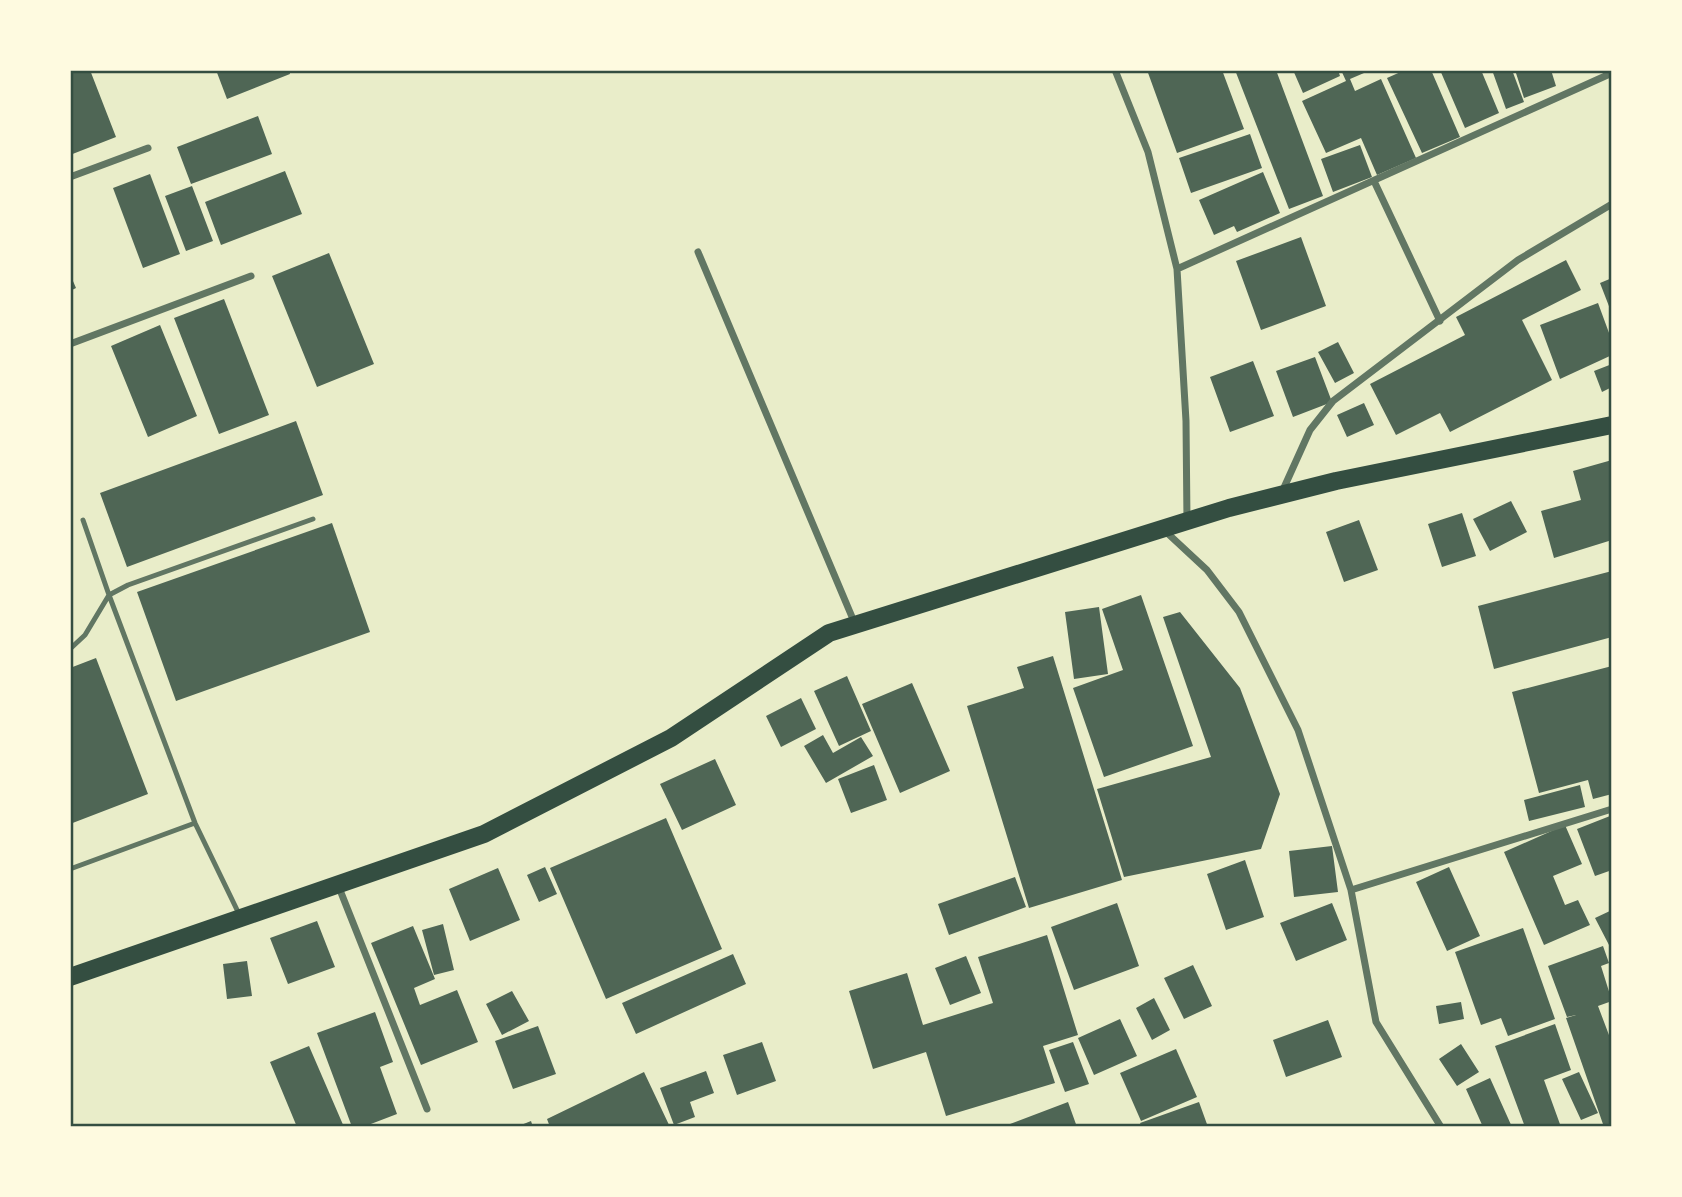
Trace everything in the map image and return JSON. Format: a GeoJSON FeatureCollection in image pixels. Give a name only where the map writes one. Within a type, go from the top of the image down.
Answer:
{"type":"FeatureCollection","features":[{"type":"Feature","properties":{"kind":"main road"},"geometry":{"type":"LineString","coordinates":[[70,977],[497,828],[671,738],[829,633],[1229,508],[1349,478],[1612,425]]}},
{"type":"Feature","properties":{"kind":"street"},"geometry":{"type":"LineString","coordinates":[[1115,70],[1148,152],[1177,269],[1186,421],[1187,522]]}},
{"type":"Feature","properties":{"kind":"street"},"geometry":{"type":"LineString","coordinates":[[1177,269],[1612,73]]}},
{"type":"Feature","properties":{"kind":"street"},"geometry":{"type":"LineString","coordinates":[[70,177],[148,148]]}},
{"type":"Feature","properties":{"kind":"street"},"geometry":{"type":"LineString","coordinates":[[1374,181],[1440,321]]}},
{"type":"Feature","properties":{"kind":"street"},"geometry":{"type":"LineString","coordinates":[[1280,495],[1310,430],[1333,401],[1518,260],[1612,204]]}},
{"type":"Feature","properties":{"kind":"street"},"geometry":{"type":"LineString","coordinates":[[698,252],[855,625]]}},
{"type":"Feature","properties":{"kind":"street"},"geometry":{"type":"LineString","coordinates":[[70,344],[251,276]]}},
{"type":"Feature","properties":{"kind":"street"},"geometry":{"type":"LineString","coordinates":[[1163,530],[1208,570],[1239,612],[1298,730],[1351,891],[1376,1021],[1441,1127]]}},
{"type":"Feature","properties":{"kind":"street"},"geometry":{"type":"LineString","coordinates":[[1351,891],[1612,809]]}},
{"type":"Feature","properties":{"kind":"street"},"geometry":{"type":"LineString","coordinates":[[337,885],[427,1109]]}},
{"type":"Feature","properties":{"kind":"lane"},"geometry":{"type":"LineString","coordinates":[[70,649],[85,635],[108,596],[128,585],[313,519]]}},
{"type":"Feature","properties":{"kind":"lane"},"geometry":{"type":"LineString","coordinates":[[83,520],[108,596],[195,823],[241,917]]}},
{"type":"Feature","properties":{"kind":"lane"},"geometry":{"type":"LineString","coordinates":[[70,869],[195,823]]}},
{"type":"Feature","properties":{"kind":"building"},"geometry":{"type":"Polygon","coordinates":[[[70,70],[90,70],[116,137],[70,155],[70,70]]]}},
{"type":"Feature","properties":{"kind":"building"},"geometry":{"type":"Polygon","coordinates":[[[216,70],[289,70],[290,74],[227,99],[216,70]]]}},
{"type":"Feature","properties":{"kind":"building"},"geometry":{"type":"Polygon","coordinates":[[[1147,70],[1222,70],[1244,129],[1177,153],[1147,70]]]}},
{"type":"Feature","properties":{"kind":"building"},"geometry":{"type":"Polygon","coordinates":[[[1235,70],[1276,70],[1323,196],[1289,209],[1235,70]]]}},
{"type":"Feature","properties":{"kind":"building"},"geometry":{"type":"Polygon","coordinates":[[[1293,70],[1338,70],[1340,76],[1303,93],[1293,70]]]}},
{"type":"Feature","properties":{"kind":"building"},"geometry":{"type":"Polygon","coordinates":[[[1341,70],[1371,70],[1350,79],[1355,91],[1381,79],[1416,158],[1377,175],[1361,138],[1326,153],[1302,101],[1346,81],[1341,70]]]}},
{"type":"Feature","properties":{"kind":"building"},"geometry":{"type":"Polygon","coordinates":[[[1405,70],[1431,70],[1460,137],[1422,153],[1387,78],[1405,70]]]}},
{"type":"Feature","properties":{"kind":"building"},"geometry":{"type":"Polygon","coordinates":[[[1440,70],[1481,70],[1499,113],[1465,128],[1440,70]]]}},
{"type":"Feature","properties":{"kind":"building"},"geometry":{"type":"Polygon","coordinates":[[[1492,70],[1512,70],[1524,102],[1506,109],[1492,70]]]}},
{"type":"Feature","properties":{"kind":"building"},"geometry":{"type":"Polygon","coordinates":[[[1515,70],[1551,70],[1556,86],[1524,98],[1515,70]]]}},
{"type":"Feature","properties":{"kind":"building"},"geometry":{"type":"Polygon","coordinates":[[[258,116],[272,154],[191,184],[177,147],[258,116]]]}},
{"type":"Feature","properties":{"kind":"building"},"geometry":{"type":"Polygon","coordinates":[[[1250,134],[1262,168],[1191,193],[1179,158],[1250,134]]]}},
{"type":"Feature","properties":{"kind":"building"},"geometry":{"type":"Polygon","coordinates":[[[1360,145],[1372,177],[1333,192],[1321,159],[1360,145]]]}},
{"type":"Feature","properties":{"kind":"building"},"geometry":{"type":"Polygon","coordinates":[[[285,171],[302,214],[221,245],[205,202],[285,171]]]}},
{"type":"Feature","properties":{"kind":"building"},"geometry":{"type":"Polygon","coordinates":[[[1263,172],[1280,213],[1237,232],[1234,226],[1214,235],[1199,200],[1263,172]]]}},
{"type":"Feature","properties":{"kind":"building"},"geometry":{"type":"Polygon","coordinates":[[[150,174],[180,254],[143,268],[113,188],[150,174]]]}},
{"type":"Feature","properties":{"kind":"building"},"geometry":{"type":"Polygon","coordinates":[[[192,186],[213,241],[186,251],[165,196],[192,186]]]}},
{"type":"Feature","properties":{"kind":"building"},"geometry":{"type":"Polygon","coordinates":[[[1301,237],[1326,306],[1261,330],[1236,261],[1301,237]]]}},
{"type":"Feature","properties":{"kind":"building"},"geometry":{"type":"Polygon","coordinates":[[[329,253],[374,364],[317,387],[272,276],[329,253]]]}},
{"type":"Feature","properties":{"kind":"building"},"geometry":{"type":"Polygon","coordinates":[[[1566,260],[1581,290],[1522,320],[1552,380],[1450,432],[1440,413],[1396,435],[1370,384],[1465,335],[1456,317],[1566,260]]]}},
{"type":"Feature","properties":{"kind":"building"},"geometry":{"type":"Polygon","coordinates":[[[70,274],[76,288],[70,291],[70,274]]]}},
{"type":"Feature","properties":{"kind":"building"},"geometry":{"type":"Polygon","coordinates":[[[1612,278],[1612,314],[1600,283],[1612,278]]]}},
{"type":"Feature","properties":{"kind":"building"},"geometry":{"type":"Polygon","coordinates":[[[224,299],[269,415],[219,434],[174,318],[224,299]]]}},
{"type":"Feature","properties":{"kind":"building"},"geometry":{"type":"Polygon","coordinates":[[[1598,303],[1612,341],[1612,355],[1560,379],[1540,325],[1598,303]]]}},
{"type":"Feature","properties":{"kind":"building"},"geometry":{"type":"Polygon","coordinates":[[[160,325],[197,416],[148,437],[111,346],[160,325]]]}},
{"type":"Feature","properties":{"kind":"building"},"geometry":{"type":"Polygon","coordinates":[[[1338,342],[1354,373],[1335,383],[1318,352],[1338,342]]]}},
{"type":"Feature","properties":{"kind":"building"},"geometry":{"type":"Polygon","coordinates":[[[1315,357],[1332,402],[1293,417],[1276,371],[1315,357]]]}},
{"type":"Feature","properties":{"kind":"building"},"geometry":{"type":"Polygon","coordinates":[[[1253,361],[1274,416],[1230,432],[1210,377],[1253,361]]]}},
{"type":"Feature","properties":{"kind":"building"},"geometry":{"type":"Polygon","coordinates":[[[1612,364],[1612,387],[1602,392],[1594,371],[1612,364]]]}},
{"type":"Feature","properties":{"kind":"building"},"geometry":{"type":"Polygon","coordinates":[[[1364,403],[1374,425],[1347,437],[1337,415],[1364,403]]]}},
{"type":"Feature","properties":{"kind":"building"},"geometry":{"type":"Polygon","coordinates":[[[296,421],[323,495],[127,567],[100,493],[296,421]]]}},
{"type":"Feature","properties":{"kind":"building"},"geometry":{"type":"Polygon","coordinates":[[[1612,460],[1612,540],[1554,558],[1541,511],[1581,500],[1573,471],[1612,460]]]}},
{"type":"Feature","properties":{"kind":"building"},"geometry":{"type":"Polygon","coordinates":[[[1511,501],[1527,532],[1490,551],[1473,519],[1511,501]]]}},
{"type":"Feature","properties":{"kind":"building"},"geometry":{"type":"Polygon","coordinates":[[[1462,513],[1476,556],[1442,567],[1428,524],[1462,513]]]}},
{"type":"Feature","properties":{"kind":"building"},"geometry":{"type":"Polygon","coordinates":[[[1359,520],[1378,570],[1344,582],[1326,532],[1359,520]]]}},
{"type":"Feature","properties":{"kind":"building"},"geometry":{"type":"Polygon","coordinates":[[[332,523],[370,632],[176,701],[137,592],[332,523]]]}},
{"type":"Feature","properties":{"kind":"building"},"geometry":{"type":"Polygon","coordinates":[[[1612,571],[1612,637],[1494,669],[1478,606],[1612,571]]]}},
{"type":"Feature","properties":{"kind":"building"},"geometry":{"type":"Polygon","coordinates":[[[1141,595],[1193,746],[1104,777],[1073,688],[1123,670],[1102,609],[1141,595]]]}},
{"type":"Feature","properties":{"kind":"building"},"geometry":{"type":"Polygon","coordinates":[[[1099,607],[1108,674],[1074,679],[1065,612],[1099,607]]]}},
{"type":"Feature","properties":{"kind":"building"},"geometry":{"type":"Polygon","coordinates":[[[1180,612],[1240,688],[1280,794],[1261,849],[1124,877],[1097,789],[1211,757],[1163,617],[1180,612]]]}},
{"type":"Feature","properties":{"kind":"building"},"geometry":{"type":"Polygon","coordinates":[[[1053,656],[1122,880],[1029,908],[967,706],[1024,688],[1017,667],[1053,656]]]}},
{"type":"Feature","properties":{"kind":"building"},"geometry":{"type":"Polygon","coordinates":[[[96,658],[148,794],[70,824],[70,668],[96,658]]]}},
{"type":"Feature","properties":{"kind":"building"},"geometry":{"type":"Polygon","coordinates":[[[1612,666],[1612,794],[1593,799],[1588,780],[1539,793],[1512,692],[1612,666]]]}},
{"type":"Feature","properties":{"kind":"building"},"geometry":{"type":"Polygon","coordinates":[[[847,676],[871,731],[839,746],[814,691],[847,676]]]}},
{"type":"Feature","properties":{"kind":"building"},"geometry":{"type":"Polygon","coordinates":[[[912,683],[950,771],[900,793],[862,704],[912,683]]]}},
{"type":"Feature","properties":{"kind":"building"},"geometry":{"type":"Polygon","coordinates":[[[801,698],[816,729],[781,747],[766,716],[801,698]]]}},
{"type":"Feature","properties":{"kind":"building"},"geometry":{"type":"Polygon","coordinates":[[[823,735],[833,753],[861,737],[873,756],[826,783],[804,746],[823,735]]]}},
{"type":"Feature","properties":{"kind":"building"},"geometry":{"type":"Polygon","coordinates":[[[715,759],[736,805],[682,830],[660,784],[715,759]]]}},
{"type":"Feature","properties":{"kind":"building"},"geometry":{"type":"Polygon","coordinates":[[[874,765],[887,800],[851,813],[838,779],[874,765]]]}},
{"type":"Feature","properties":{"kind":"building"},"geometry":{"type":"Polygon","coordinates":[[[1580,785],[1585,807],[1529,821],[1524,800],[1580,785]]]}},
{"type":"Feature","properties":{"kind":"building"},"geometry":{"type":"Polygon","coordinates":[[[1610,816],[1612,870],[1595,876],[1577,829],[1610,816]]]}},
{"type":"Feature","properties":{"kind":"building"},"geometry":{"type":"Polygon","coordinates":[[[666,818],[722,949],[606,999],[550,868],[666,818]]]}},
{"type":"Feature","properties":{"kind":"building"},"geometry":{"type":"Polygon","coordinates":[[[1565,825],[1582,864],[1553,876],[1565,905],[1578,900],[1590,925],[1544,945],[1504,852],[1565,825]]]}},
{"type":"Feature","properties":{"kind":"building"},"geometry":{"type":"Polygon","coordinates":[[[1332,846],[1338,892],[1294,897],[1289,851],[1332,846]]]}},
{"type":"Feature","properties":{"kind":"building"},"geometry":{"type":"Polygon","coordinates":[[[1245,860],[1264,917],[1226,930],[1207,874],[1245,860]]]}},
{"type":"Feature","properties":{"kind":"building"},"geometry":{"type":"Polygon","coordinates":[[[545,867],[557,894],[539,902],[527,875],[545,867]]]}},
{"type":"Feature","properties":{"kind":"building"},"geometry":{"type":"Polygon","coordinates":[[[1449,867],[1480,936],[1447,951],[1416,882],[1449,867]]]}},
{"type":"Feature","properties":{"kind":"building"},"geometry":{"type":"Polygon","coordinates":[[[498,868],[520,920],[470,941],[449,889],[498,868]]]}},
{"type":"Feature","properties":{"kind":"building"},"geometry":{"type":"Polygon","coordinates":[[[1015,877],[1026,907],[949,935],[938,904],[1015,877]]]}},
{"type":"Feature","properties":{"kind":"building"},"geometry":{"type":"Polygon","coordinates":[[[1117,903],[1139,966],[1074,990],[1051,927],[1117,903]]]}},
{"type":"Feature","properties":{"kind":"building"},"geometry":{"type":"Polygon","coordinates":[[[1332,903],[1347,940],[1296,961],[1280,923],[1332,903]]]}},
{"type":"Feature","properties":{"kind":"building"},"geometry":{"type":"Polygon","coordinates":[[[1612,910],[1612,943],[1609,945],[1595,918],[1612,910]]]}},
{"type":"Feature","properties":{"kind":"building"},"geometry":{"type":"Polygon","coordinates":[[[317,921],[335,967],[288,984],[270,938],[317,921]]]}},
{"type":"Feature","properties":{"kind":"building"},"geometry":{"type":"Polygon","coordinates":[[[443,924],[454,970],[434,975],[422,930],[443,924]]]}},
{"type":"Feature","properties":{"kind":"building"},"geometry":{"type":"Polygon","coordinates":[[[413,926],[435,979],[414,988],[420,1005],[457,990],[478,1042],[421,1065],[371,943],[413,926]]]}},
{"type":"Feature","properties":{"kind":"building"},"geometry":{"type":"Polygon","coordinates":[[[1523,928],[1555,1019],[1508,1036],[1501,1018],[1481,1025],[1455,952],[1523,928]]]}},
{"type":"Feature","properties":{"kind":"building"},"geometry":{"type":"Polygon","coordinates":[[[1047,935],[1078,1035],[1043,1046],[1055,1083],[946,1116],[926,1052],[873,1069],[849,991],[907,973],[923,1025],[993,1003],[978,957],[1047,935]]]}},
{"type":"Feature","properties":{"kind":"building"},"geometry":{"type":"Polygon","coordinates":[[[1603,946],[1609,963],[1601,966],[1612,1001],[1598,1006],[1612,1043],[1612,1127],[1604,1127],[1566,1018],[1576,1015],[1567,1017],[1548,966],[1603,946]]]}},
{"type":"Feature","properties":{"kind":"building"},"geometry":{"type":"Polygon","coordinates":[[[733,954],[746,984],[636,1034],[622,1003],[733,954]]]}},
{"type":"Feature","properties":{"kind":"building"},"geometry":{"type":"Polygon","coordinates":[[[966,956],[981,993],[950,1005],[935,968],[966,956]]]}},
{"type":"Feature","properties":{"kind":"building"},"geometry":{"type":"Polygon","coordinates":[[[247,961],[252,996],[227,999],[223,964],[247,961]]]}},
{"type":"Feature","properties":{"kind":"building"},"geometry":{"type":"Polygon","coordinates":[[[1193,965],[1212,1006],[1184,1019],[1164,978],[1193,965]]]}},
{"type":"Feature","properties":{"kind":"building"},"geometry":{"type":"Polygon","coordinates":[[[512,991],[529,1021],[502,1035],[486,1004],[512,991]]]}},
{"type":"Feature","properties":{"kind":"building"},"geometry":{"type":"Polygon","coordinates":[[[1154,998],[1170,1030],[1152,1040],[1136,1008],[1154,998]]]}},
{"type":"Feature","properties":{"kind":"building"},"geometry":{"type":"Polygon","coordinates":[[[1461,1002],[1464,1019],[1439,1024],[1436,1006],[1461,1002]]]}},
{"type":"Feature","properties":{"kind":"building"},"geometry":{"type":"Polygon","coordinates":[[[375,1012],[393,1062],[380,1067],[397,1114],[363,1127],[352,1127],[317,1033],[375,1012]]]}},
{"type":"Feature","properties":{"kind":"building"},"geometry":{"type":"Polygon","coordinates":[[[1120,1019],[1137,1056],[1094,1075],[1078,1038],[1120,1019]]]}},
{"type":"Feature","properties":{"kind":"building"},"geometry":{"type":"Polygon","coordinates":[[[1328,1020],[1342,1057],[1286,1077],[1273,1040],[1328,1020]]]}},
{"type":"Feature","properties":{"kind":"building"},"geometry":{"type":"Polygon","coordinates":[[[1555,1024],[1571,1070],[1544,1080],[1561,1127],[1525,1127],[1495,1046],[1555,1024]]]}},
{"type":"Feature","properties":{"kind":"building"},"geometry":{"type":"Polygon","coordinates":[[[538,1026],[556,1074],[513,1089],[495,1041],[538,1026]]]}},
{"type":"Feature","properties":{"kind":"building"},"geometry":{"type":"Polygon","coordinates":[[[762,1042],[776,1081],[737,1095],[723,1055],[762,1042]]]}},
{"type":"Feature","properties":{"kind":"building"},"geometry":{"type":"Polygon","coordinates":[[[1073,1042],[1089,1084],[1065,1092],[1049,1050],[1073,1042]]]}},
{"type":"Feature","properties":{"kind":"building"},"geometry":{"type":"Polygon","coordinates":[[[1461,1044],[1479,1072],[1457,1086],[1439,1059],[1461,1044]]]}},
{"type":"Feature","properties":{"kind":"building"},"geometry":{"type":"Polygon","coordinates":[[[309,1046],[344,1127],[297,1127],[270,1062],[309,1046]]]}},
{"type":"Feature","properties":{"kind":"building"},"geometry":{"type":"Polygon","coordinates":[[[1176,1049],[1197,1097],[1141,1121],[1120,1073],[1176,1049]]]}},
{"type":"Feature","properties":{"kind":"building"},"geometry":{"type":"Polygon","coordinates":[[[706,1071],[714,1093],[690,1102],[695,1117],[674,1125],[660,1088],[706,1071]]]}},
{"type":"Feature","properties":{"kind":"building"},"geometry":{"type":"Polygon","coordinates":[[[644,1072],[670,1127],[550,1127],[547,1119],[644,1072]]]}},
{"type":"Feature","properties":{"kind":"building"},"geometry":{"type":"Polygon","coordinates":[[[1579,1072],[1598,1113],[1581,1120],[1562,1079],[1579,1072]]]}},
{"type":"Feature","properties":{"kind":"building"},"geometry":{"type":"Polygon","coordinates":[[[1490,1078],[1512,1127],[1483,1127],[1466,1089],[1490,1078]]]}},
{"type":"Feature","properties":{"kind":"building"},"geometry":{"type":"Polygon","coordinates":[[[1068,1102],[1077,1127],[1002,1127],[1068,1102]]]}},
{"type":"Feature","properties":{"kind":"building"},"geometry":{"type":"Polygon","coordinates":[[[1199,1102],[1208,1127],[1142,1127],[1140,1123],[1199,1102]]]}},
{"type":"Feature","properties":{"kind":"building"},"geometry":{"type":"Polygon","coordinates":[[[531,1121],[533,1127],[516,1127],[531,1121]]]}}]}
